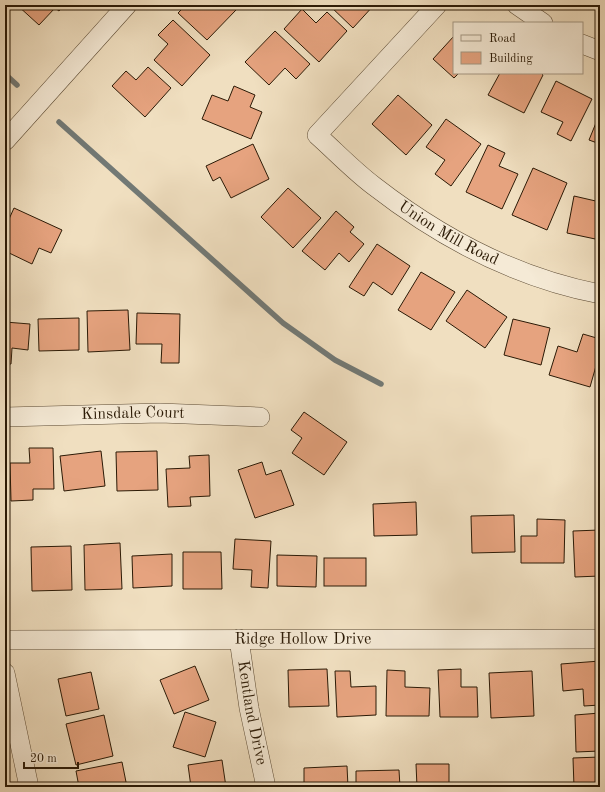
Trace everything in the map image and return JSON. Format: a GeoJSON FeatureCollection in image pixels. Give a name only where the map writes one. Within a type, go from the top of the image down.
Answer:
{"type":"FeatureCollection","features":[{"type":"Feature","properties":{"kind":"street"},"geometry":{"type":"LineString","coordinates":[[5,141],[127,5]]}},
{"type":"Feature","properties":{"kind":"street","name":"Union Mill Road"},"geometry":{"type":"LineString","coordinates":[[437,5],[317,135],[372,186],[414,216],[455,241],[522,272],[600,294]]}},
{"type":"Feature","properties":{"kind":"street"},"geometry":{"type":"LineString","coordinates":[[517,5],[542,22]]}},
{"type":"Feature","properties":{"kind":"street"},"geometry":{"type":"LineString","coordinates":[[583,44],[600,51]]}},
{"type":"Feature","properties":{"kind":"street","name":"Kinsdale Court"},"geometry":{"type":"LineString","coordinates":[[5,417],[160,413],[260,417]]}},
{"type":"Feature","properties":{"kind":"street","name":"Kentland Drive"},"geometry":{"type":"LineString","coordinates":[[240,639],[250,708],[266,787]]}},
{"type":"Feature","properties":{"kind":"street","name":"Ridge Hollow Drive"},"geometry":{"type":"LineString","coordinates":[[5,640],[600,640]]}},
{"type":"Feature","properties":{"kind":"street"},"geometry":{"type":"LineString","coordinates":[[5,673],[30,787]]}},
{"type":"Feature","properties":{"kind":"building"},"geometry":{"type":"Polygon","coordinates":[[[17,5],[64,5],[59,11],[55,8],[39,25],[17,5]]]}},
{"type":"Feature","properties":{"kind":"building"},"geometry":{"type":"Polygon","coordinates":[[[186,5],[231,5],[236,10],[207,40],[178,13],[186,5]]]}},
{"type":"Feature","properties":{"kind":"building"},"geometry":{"type":"Polygon","coordinates":[[[329,5],[374,5],[353,28],[329,5]]]}},
{"type":"Feature","properties":{"kind":"building"},"geometry":{"type":"Polygon","coordinates":[[[302,9],[316,23],[327,12],[347,31],[319,62],[284,29],[302,9]]]}},
{"type":"Feature","properties":{"kind":"building"},"geometry":{"type":"Polygon","coordinates":[[[173,20],[210,55],[182,86],[154,60],[168,44],[158,35],[173,20]]]}},
{"type":"Feature","properties":{"kind":"building"},"geometry":{"type":"Polygon","coordinates":[[[275,31],[310,64],[296,79],[285,68],[269,85],[245,62],[275,31]]]}},
{"type":"Feature","properties":{"kind":"building"},"geometry":{"type":"Polygon","coordinates":[[[453,37],[453,74],[458,74],[454,78],[433,59],[453,37]]]}},
{"type":"Feature","properties":{"kind":"building"},"geometry":{"type":"Polygon","coordinates":[[[148,67],[171,88],[145,117],[112,86],[126,71],[136,80],[148,67]]]}},
{"type":"Feature","properties":{"kind":"building"},"geometry":{"type":"Polygon","coordinates":[[[499,74],[543,75],[524,113],[488,95],[499,74]]]}},
{"type":"Feature","properties":{"kind":"building"},"geometry":{"type":"Polygon","coordinates":[[[556,81],[592,99],[571,141],[557,134],[563,122],[541,112],[556,81]]]}},
{"type":"Feature","properties":{"kind":"building"},"geometry":{"type":"Polygon","coordinates":[[[234,86],[255,95],[250,107],[262,112],[251,139],[202,119],[212,95],[228,101],[234,86]]]}},
{"type":"Feature","properties":{"kind":"building"},"geometry":{"type":"Polygon","coordinates":[[[398,95],[432,125],[406,155],[372,124],[398,95]]]}},
{"type":"Feature","properties":{"kind":"building"},"geometry":{"type":"Polygon","coordinates":[[[600,113],[600,144],[589,140],[600,113]]]}},
{"type":"Feature","properties":{"kind":"building"},"geometry":{"type":"Polygon","coordinates":[[[446,119],[481,144],[451,186],[435,174],[445,160],[426,147],[446,119]]]}},
{"type":"Feature","properties":{"kind":"building"},"geometry":{"type":"Polygon","coordinates":[[[253,144],[269,179],[231,198],[220,177],[213,181],[206,166],[253,144]]]}},
{"type":"Feature","properties":{"kind":"building"},"geometry":{"type":"Polygon","coordinates":[[[488,145],[505,153],[499,166],[518,174],[502,209],[466,192],[488,145]]]}},
{"type":"Feature","properties":{"kind":"building"},"geometry":{"type":"Polygon","coordinates":[[[533,168],[567,183],[547,230],[512,215],[533,168]]]}},
{"type":"Feature","properties":{"kind":"building"},"geometry":{"type":"Polygon","coordinates":[[[288,188],[321,218],[293,248],[261,217],[288,188]]]}},
{"type":"Feature","properties":{"kind":"building"},"geometry":{"type":"Polygon","coordinates":[[[574,196],[600,202],[600,240],[567,233],[574,196]]]}},
{"type":"Feature","properties":{"kind":"building"},"geometry":{"type":"Polygon","coordinates":[[[14,208],[62,230],[51,253],[39,248],[32,264],[5,251],[5,228],[14,208]]]}},
{"type":"Feature","properties":{"kind":"building"},"geometry":{"type":"Polygon","coordinates":[[[336,211],[354,227],[350,232],[364,244],[349,262],[339,253],[325,270],[302,251],[336,211]]]}},
{"type":"Feature","properties":{"kind":"building"},"geometry":{"type":"Polygon","coordinates":[[[377,244],[410,266],[392,295],[373,282],[364,296],[349,287],[377,244]]]}},
{"type":"Feature","properties":{"kind":"building"},"geometry":{"type":"Polygon","coordinates":[[[421,272],[455,292],[431,330],[398,310],[421,272]]]}},
{"type":"Feature","properties":{"kind":"building"},"geometry":{"type":"Polygon","coordinates":[[[467,290],[507,317],[485,348],[446,321],[467,290]]]}},
{"type":"Feature","properties":{"kind":"building"},"geometry":{"type":"Polygon","coordinates":[[[128,310],[130,350],[88,352],[87,311],[128,310]]]}},
{"type":"Feature","properties":{"kind":"building"},"geometry":{"type":"Polygon","coordinates":[[[137,313],[180,314],[179,363],[161,363],[162,344],[136,344],[137,313]]]}},
{"type":"Feature","properties":{"kind":"building"},"geometry":{"type":"Polygon","coordinates":[[[79,318],[79,350],[39,351],[38,319],[79,318]]]}},
{"type":"Feature","properties":{"kind":"building"},"geometry":{"type":"Polygon","coordinates":[[[513,319],[550,328],[541,365],[504,355],[513,319]]]}},
{"type":"Feature","properties":{"kind":"building"},"geometry":{"type":"Polygon","coordinates":[[[5,322],[30,324],[28,350],[12,348],[11,364],[5,364],[5,322]]]}},
{"type":"Feature","properties":{"kind":"building"},"geometry":{"type":"Polygon","coordinates":[[[583,334],[600,339],[600,352],[590,387],[549,375],[558,346],[577,352],[583,334]]]}},
{"type":"Feature","properties":{"kind":"building"},"geometry":{"type":"Polygon","coordinates":[[[304,412],[347,442],[324,475],[292,453],[302,438],[291,430],[304,412]]]}},
{"type":"Feature","properties":{"kind":"building"},"geometry":{"type":"Polygon","coordinates":[[[29,448],[53,448],[54,489],[33,489],[33,500],[11,501],[10,463],[30,463],[29,448]]]}},
{"type":"Feature","properties":{"kind":"building"},"geometry":{"type":"Polygon","coordinates":[[[101,451],[105,486],[64,491],[60,456],[101,451]]]}},
{"type":"Feature","properties":{"kind":"building"},"geometry":{"type":"Polygon","coordinates":[[[157,451],[158,490],[117,491],[116,452],[157,451]]]}},
{"type":"Feature","properties":{"kind":"building"},"geometry":{"type":"Polygon","coordinates":[[[209,455],[210,496],[190,497],[191,506],[168,507],[166,469],[190,468],[189,456],[209,455]]]}},
{"type":"Feature","properties":{"kind":"building"},"geometry":{"type":"Polygon","coordinates":[[[262,462],[266,475],[281,470],[294,505],[255,518],[238,470],[262,462]]]}},
{"type":"Feature","properties":{"kind":"building"},"geometry":{"type":"Polygon","coordinates":[[[416,502],[417,535],[374,536],[373,504],[416,502]]]}},
{"type":"Feature","properties":{"kind":"building"},"geometry":{"type":"Polygon","coordinates":[[[514,515],[515,552],[472,553],[471,516],[514,515]]]}},
{"type":"Feature","properties":{"kind":"building"},"geometry":{"type":"Polygon","coordinates":[[[537,519],[565,520],[564,563],[521,563],[521,536],[537,536],[537,519]]]}},
{"type":"Feature","properties":{"kind":"building"},"geometry":{"type":"Polygon","coordinates":[[[600,530],[600,576],[575,577],[573,531],[600,530]]]}},
{"type":"Feature","properties":{"kind":"building"},"geometry":{"type":"Polygon","coordinates":[[[235,539],[271,541],[268,588],[251,587],[252,570],[233,569],[235,539]]]}},
{"type":"Feature","properties":{"kind":"building"},"geometry":{"type":"Polygon","coordinates":[[[120,543],[122,589],[85,590],[84,545],[120,543]]]}},
{"type":"Feature","properties":{"kind":"building"},"geometry":{"type":"Polygon","coordinates":[[[71,546],[72,590],[32,591],[31,547],[71,546]]]}},
{"type":"Feature","properties":{"kind":"building"},"geometry":{"type":"Polygon","coordinates":[[[183,552],[221,552],[222,589],[183,589],[183,552]]]}},
{"type":"Feature","properties":{"kind":"building"},"geometry":{"type":"Polygon","coordinates":[[[172,554],[172,586],[133,588],[132,556],[172,554]]]}},
{"type":"Feature","properties":{"kind":"building"},"geometry":{"type":"Polygon","coordinates":[[[277,555],[317,556],[316,587],[277,586],[277,555]]]}},
{"type":"Feature","properties":{"kind":"building"},"geometry":{"type":"Polygon","coordinates":[[[324,558],[366,558],[366,586],[324,586],[324,558]]]}},
{"type":"Feature","properties":{"kind":"building"},"geometry":{"type":"Polygon","coordinates":[[[600,661],[600,705],[584,706],[583,689],[563,691],[561,664],[600,661]]]}},
{"type":"Feature","properties":{"kind":"building"},"geometry":{"type":"Polygon","coordinates":[[[195,666],[209,700],[174,714],[160,680],[195,666]]]}},
{"type":"Feature","properties":{"kind":"building"},"geometry":{"type":"Polygon","coordinates":[[[327,669],[329,706],[289,707],[288,670],[327,669]]]}},
{"type":"Feature","properties":{"kind":"building"},"geometry":{"type":"Polygon","coordinates":[[[461,669],[461,687],[477,687],[478,717],[440,717],[438,670],[461,669]]]}},
{"type":"Feature","properties":{"kind":"building"},"geometry":{"type":"Polygon","coordinates":[[[387,670],[405,671],[405,687],[430,688],[429,716],[386,716],[387,670]]]}},
{"type":"Feature","properties":{"kind":"building"},"geometry":{"type":"Polygon","coordinates":[[[335,671],[350,671],[351,687],[376,686],[376,715],[337,717],[335,671]]]}},
{"type":"Feature","properties":{"kind":"building"},"geometry":{"type":"Polygon","coordinates":[[[532,671],[534,716],[491,718],[489,673],[532,671]]]}},
{"type":"Feature","properties":{"kind":"building"},"geometry":{"type":"Polygon","coordinates":[[[91,672],[99,709],[66,716],[58,679],[91,672]]]}},
{"type":"Feature","properties":{"kind":"building"},"geometry":{"type":"Polygon","coordinates":[[[185,712],[216,722],[205,757],[173,747],[185,712]]]}},
{"type":"Feature","properties":{"kind":"building"},"geometry":{"type":"Polygon","coordinates":[[[600,713],[600,751],[576,752],[575,715],[600,713]]]}},
{"type":"Feature","properties":{"kind":"building"},"geometry":{"type":"Polygon","coordinates":[[[104,715],[113,756],[76,765],[66,724],[104,715]]]}},
{"type":"Feature","properties":{"kind":"building"},"geometry":{"type":"Polygon","coordinates":[[[600,757],[600,787],[574,787],[573,758],[600,757]]]}},
{"type":"Feature","properties":{"kind":"building"},"geometry":{"type":"Polygon","coordinates":[[[222,760],[226,787],[191,787],[188,765],[222,760]]]}},
{"type":"Feature","properties":{"kind":"building"},"geometry":{"type":"Polygon","coordinates":[[[122,762],[127,787],[79,787],[76,771],[122,762]]]}},
{"type":"Feature","properties":{"kind":"building"},"geometry":{"type":"Polygon","coordinates":[[[416,764],[449,764],[449,787],[417,787],[416,764]]]}},
{"type":"Feature","properties":{"kind":"building"},"geometry":{"type":"Polygon","coordinates":[[[347,766],[348,787],[304,787],[304,768],[347,766]]]}},
{"type":"Feature","properties":{"kind":"building"},"geometry":{"type":"Polygon","coordinates":[[[399,770],[400,787],[356,787],[356,771],[399,770]]]}},
{"type":"Feature","properties":{"kind":"waterway"},"geometry":{"type":"LineString","coordinates":[[5,74],[17,85]]}},
{"type":"Feature","properties":{"kind":"waterway"},"geometry":{"type":"LineString","coordinates":[[59,122],[283,323],[335,360],[381,384]]}}]}
